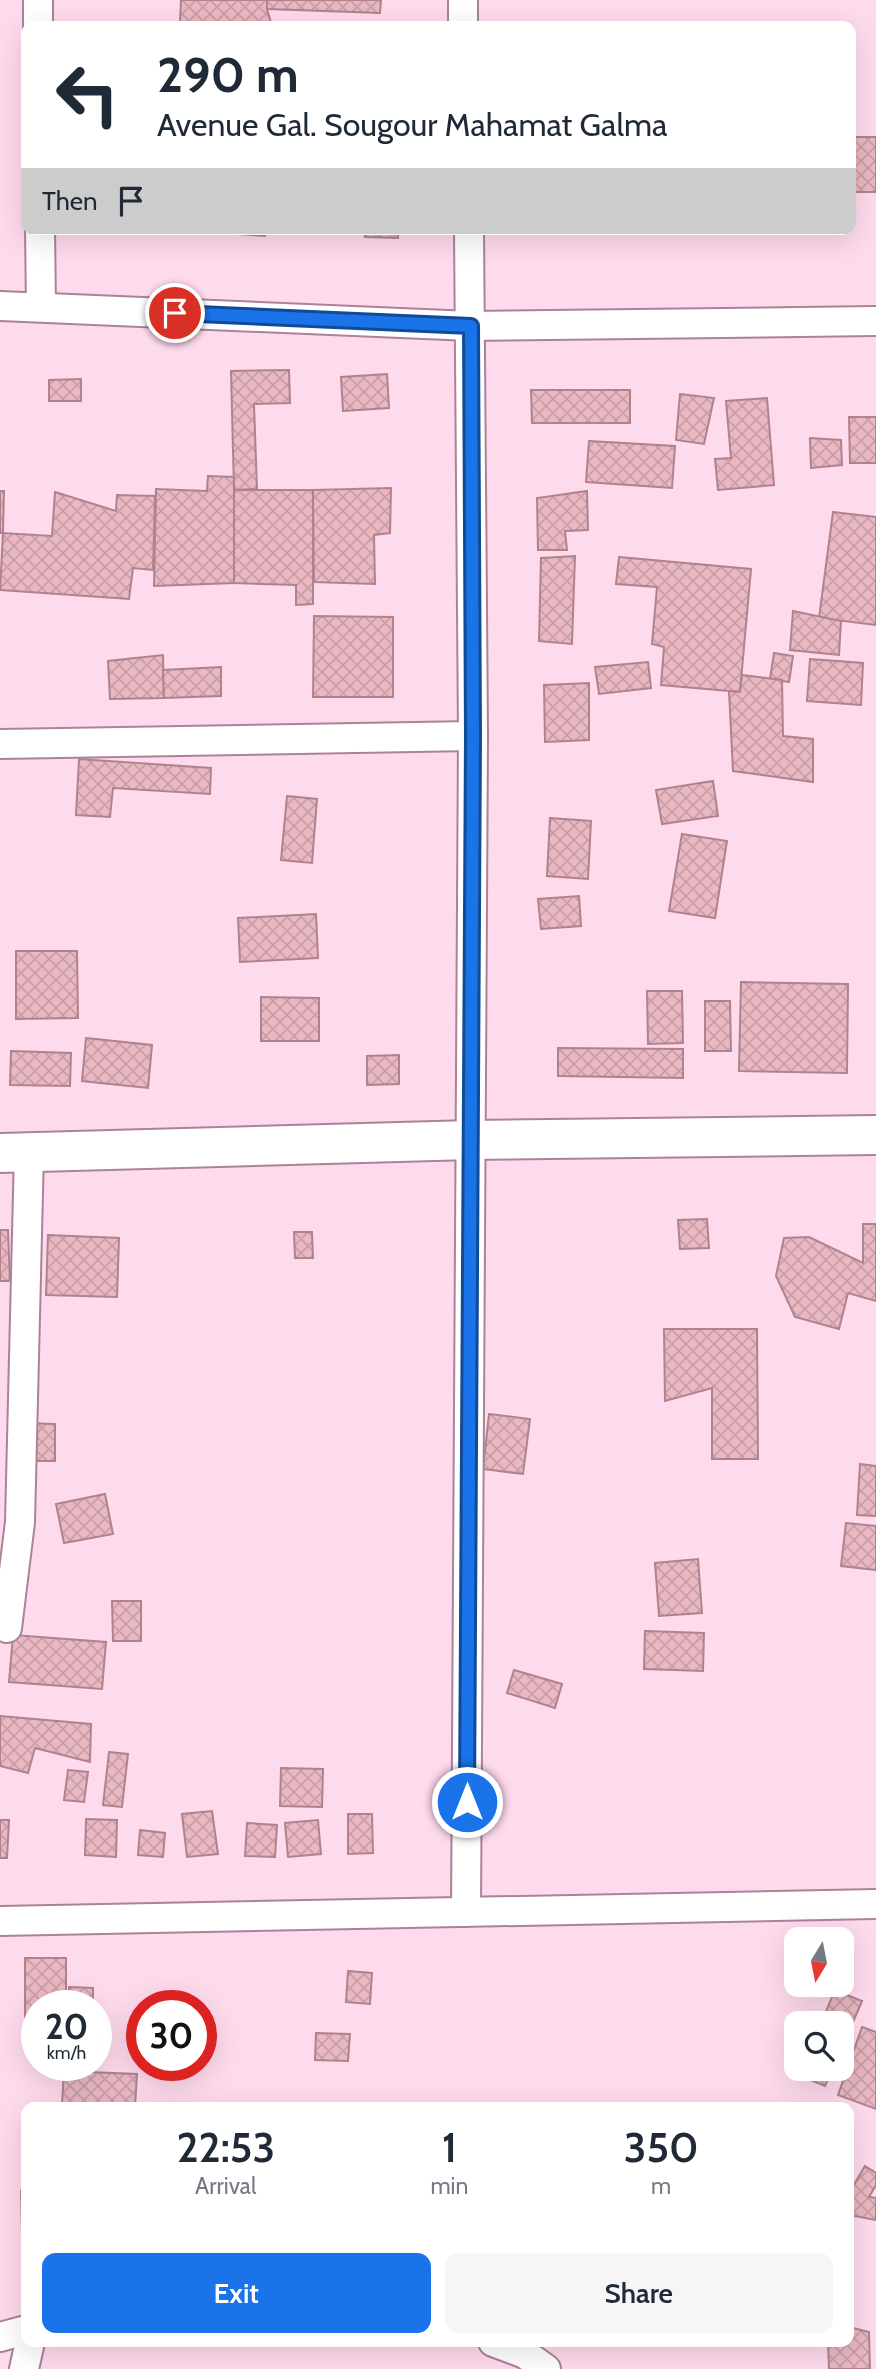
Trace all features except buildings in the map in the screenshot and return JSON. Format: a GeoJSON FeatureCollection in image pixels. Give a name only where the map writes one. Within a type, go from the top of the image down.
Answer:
{"type":"FeatureCollection","features":[{"type":"Feature","properties":{"kind":"main road"},"geometry":{"type":"LineString","coordinates":[[14,1153],[471,1140],[876,1135]]}},
{"type":"Feature","properties":{"kind":"street"},"geometry":{"type":"LineString","coordinates":[[38,0],[38,21]]}},
{"type":"Feature","properties":{"kind":"street"},"geometry":{"type":"LineString","coordinates":[[463,0],[463,21]]}},
{"type":"Feature","properties":{"kind":"street"},"geometry":{"type":"LineString","coordinates":[[40,235],[41,307]]}},
{"type":"Feature","properties":{"kind":"street"},"geometry":{"type":"LineString","coordinates":[[466,1912],[473,736],[468,235]]}},
{"type":"Feature","properties":{"kind":"street"},"geometry":{"type":"LineString","coordinates":[[0,306],[471,326],[876,321]]}},
{"type":"Feature","properties":{"kind":"street"},"geometry":{"type":"LineString","coordinates":[[0,744],[473,736]]}},
{"type":"Feature","properties":{"kind":"street"},"geometry":{"type":"LineString","coordinates":[[7,1628],[20,1522],[14,1153]]}},
{"type":"Feature","properties":{"kind":"street"},"geometry":{"type":"LineString","coordinates":[[0,1921],[876,1905]]}},
{"type":"Feature","properties":{"kind":"street"},"geometry":{"type":"LineString","coordinates":[[0,2337],[21,2331]]}},
{"type":"Feature","properties":{"kind":"street"},"geometry":{"type":"LineString","coordinates":[[24,2369],[29,2347]]}},
{"type":"Feature","properties":{"kind":"street"},"geometry":{"type":"LineString","coordinates":[[506,2347],[525,2354],[546,2369]]}},
{"type":"Feature","properties":{"kind":"route"},"geometry":{"type":"LineString","coordinates":[[175,313],[471,326],[473,736],[467,1802]]}}]}
